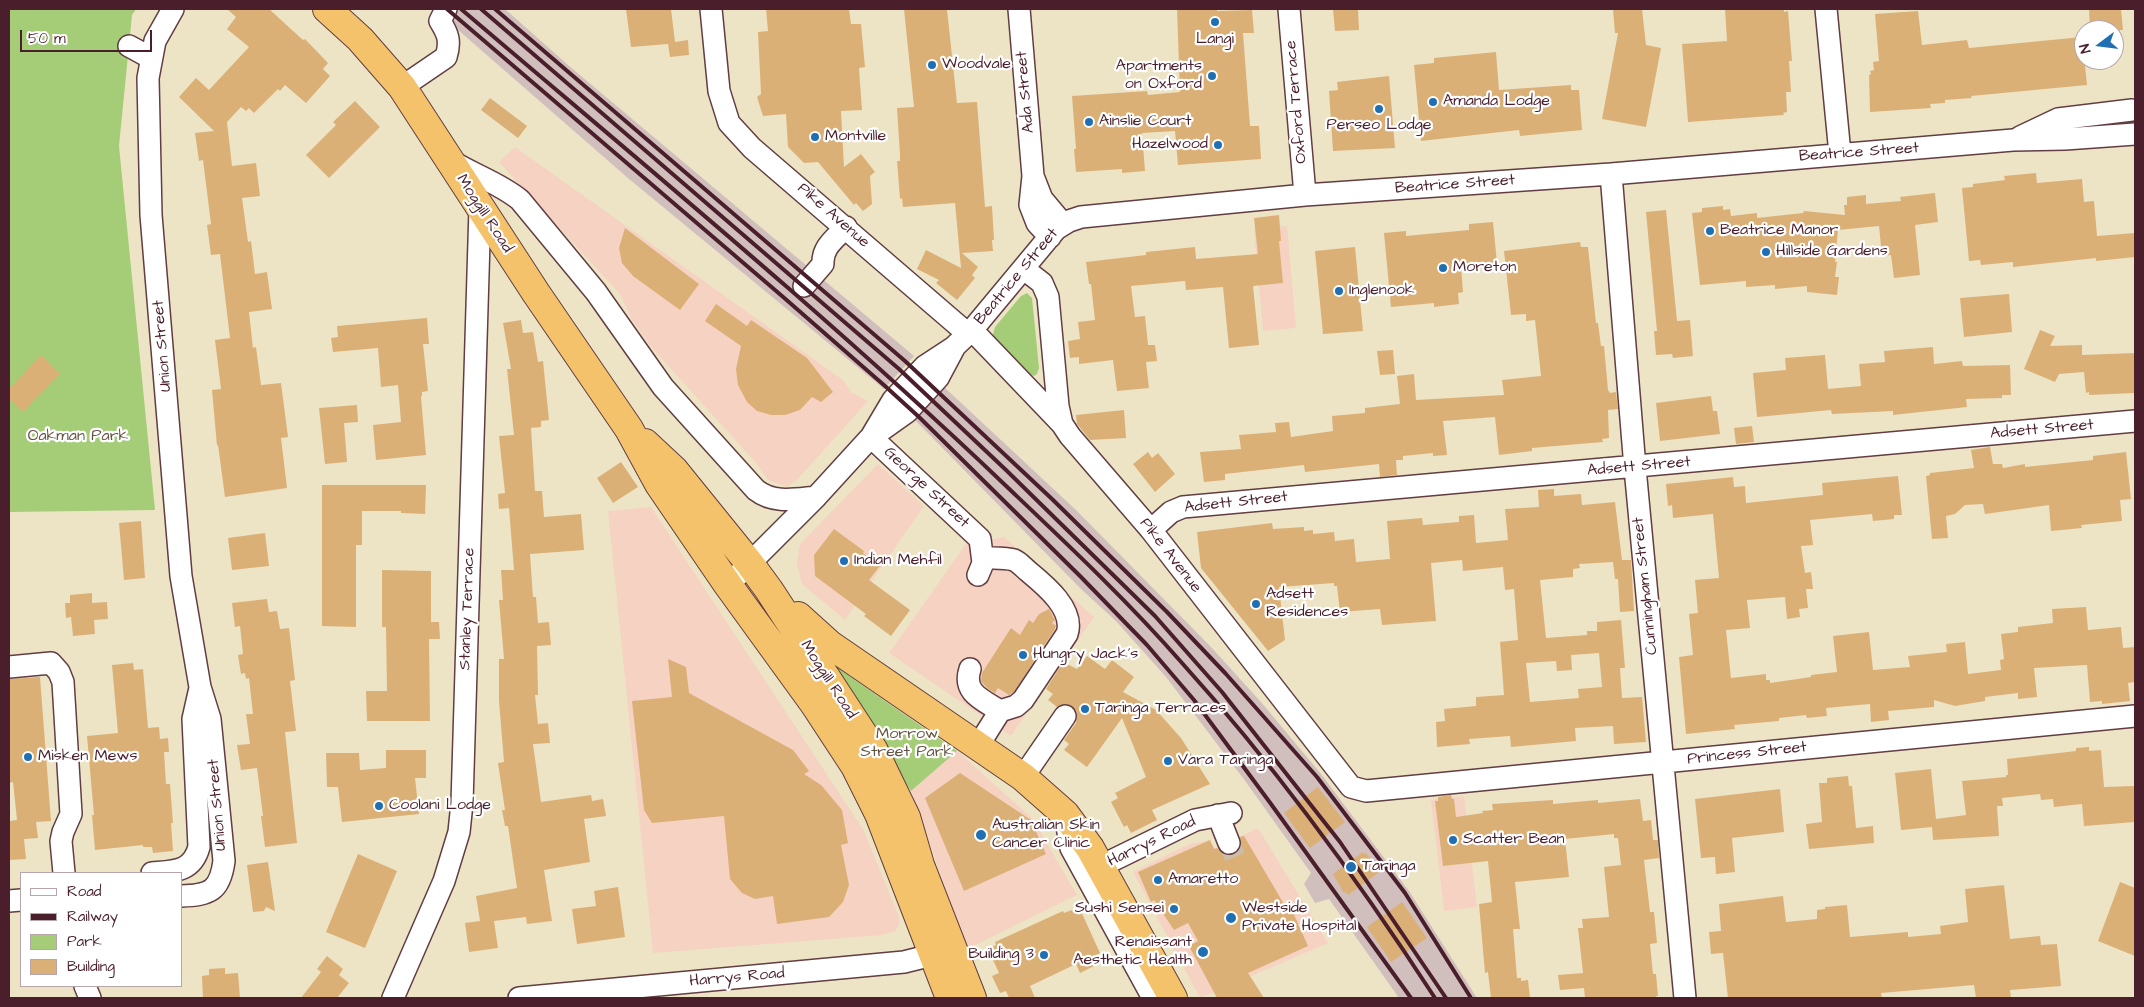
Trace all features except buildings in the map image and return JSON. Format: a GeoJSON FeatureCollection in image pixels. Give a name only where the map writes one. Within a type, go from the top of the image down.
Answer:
{"type":"FeatureCollection","features":[{"type":"Feature","properties":{"kind":"highway","name":"Moggill Road"},"geometry":{"type":"LineString","coordinates":[[327,9],[360,39],[402,87],[480,208],[629,429],[659,484],[728,585],[815,705],[855,766],[941,946],[972,998]]}},
{"type":"Feature","properties":{"kind":"highway","name":"Moggill Road"},"geometry":{"type":"LineString","coordinates":[[629,429],[674,470],[750,564],[865,737],[906,817],[941,946],[950,998]]}},
{"type":"Feature","properties":{"kind":"highway"},"geometry":{"type":"LineString","coordinates":[[769,590],[829,644],[1023,777],[1064,814],[1086,841],[1101,866],[1173,998]]}},
{"type":"Feature","properties":{"kind":"street","name":"Union Street"},"geometry":{"type":"LineString","coordinates":[[173,9],[155,41],[148,78],[148,130],[152,215],[181,576],[200,687],[210,719],[224,861],[218,884],[209,892],[199,895],[182,896]]}},
{"type":"Feature","properties":{"kind":"street"},"geometry":{"type":"LineString","coordinates":[[402,87],[446,57],[450,44],[440,20],[446,9]]}},
{"type":"Feature","properties":{"kind":"street","name":"Pike Avenue"},"geometry":{"type":"LineString","coordinates":[[711,9],[718,85],[729,123],[752,148],[846,227],[1062,424],[1066,432],[1151,530],[1351,787],[1358,789]]}},
{"type":"Feature","properties":{"kind":"street","name":"Ada Street"},"geometry":{"type":"LineString","coordinates":[[1020,9],[1033,176],[1056,230]]}},
{"type":"Feature","properties":{"kind":"street","name":"Oxford Terrace"},"geometry":{"type":"LineString","coordinates":[[1289,9],[1305,195]]}},
{"type":"Feature","properties":{"kind":"street"},"geometry":{"type":"LineString","coordinates":[[1826,9],[1840,154]]}},
{"type":"Feature","properties":{"kind":"street"},"geometry":{"type":"LineString","coordinates":[[129,46],[151,58]]}},
{"type":"Feature","properties":{"kind":"street","name":"Beatrice Street"},"geometry":{"type":"LineString","coordinates":[[2013,140],[2058,119],[2132,110]]}},
{"type":"Feature","properties":{"kind":"street","name":"Beatrice Street"},"geometry":{"type":"LineString","coordinates":[[728,585],[816,497],[871,437],[893,400],[924,366],[965,337],[1056,230],[1085,216],[1305,195],[1611,174],[2013,140],[2135,134]]}},
{"type":"Feature","properties":{"kind":"street"},"geometry":{"type":"LineString","coordinates":[[450,160],[506,190],[520,200],[596,292],[664,386],[752,486],[764,495],[778,500],[816,497]]}},
{"type":"Feature","properties":{"kind":"street","name":"Cunningham Street"},"geometry":{"type":"LineString","coordinates":[[1611,174],[1635,468],[1685,998]]}},
{"type":"Feature","properties":{"kind":"street","name":"Stanley Terrace"},"geometry":{"type":"LineString","coordinates":[[394,998],[446,873],[459,832],[462,803],[480,208]]}},
{"type":"Feature","properties":{"kind":"street"},"geometry":{"type":"LineString","coordinates":[[804,286],[822,264],[822,254],[826,248],[846,227]]}},
{"type":"Feature","properties":{"kind":"street"},"geometry":{"type":"LineString","coordinates":[[1024,269],[1042,283],[1048,297],[1058,406],[1062,424]]}},
{"type":"Feature","properties":{"kind":"street","name":"Adsett Street"},"geometry":{"type":"LineString","coordinates":[[1151,530],[1171,512],[1183,507],[1635,468],[2135,421]]}},
{"type":"Feature","properties":{"kind":"street","name":"George Street"},"geometry":{"type":"LineString","coordinates":[[871,437],[980,557],[1015,561],[1050,591],[1064,610],[1068,620],[1066,634],[1023,700],[1016,706],[1000,711]]}},
{"type":"Feature","properties":{"kind":"street"},"geometry":{"type":"LineString","coordinates":[[9,667],[51,664],[59,672],[62,682],[72,814],[62,832],[64,872]]}},
{"type":"Feature","properties":{"kind":"street"},"geometry":{"type":"LineString","coordinates":[[970,670],[968,682],[971,691],[1000,711],[978,746]]}},
{"type":"Feature","properties":{"kind":"street","name":"Union Street"},"geometry":{"type":"LineString","coordinates":[[158,872],[183,868],[191,864],[196,857],[199,847],[193,719],[200,687]]}},
{"type":"Feature","properties":{"kind":"street"},"geometry":{"type":"LineString","coordinates":[[1023,777],[1065,716]]}},
{"type":"Feature","properties":{"kind":"street","name":"Princess Street"},"geometry":{"type":"LineString","coordinates":[[1358,789],[1366,791],[2135,716]]}},
{"type":"Feature","properties":{"kind":"street"},"geometry":{"type":"LineString","coordinates":[[1064,814],[1071,848],[1153,998]]}},
{"type":"Feature","properties":{"kind":"street","name":"Harrys Road"},"geometry":{"type":"LineString","coordinates":[[1101,866],[1195,820],[1225,814],[1228,843]]}},
{"type":"Feature","properties":{"kind":"street","name":"Harrys Road"},"geometry":{"type":"LineString","coordinates":[[519,998],[673,991],[904,962],[920,958],[941,946]]}},
{"type":"Feature","properties":{"kind":"shaded area"},"geometry":{"type":"Polygon","coordinates":[[[434,9],[505,9],[568,65],[914,356],[884,389],[629,179],[434,9]]]}},
{"type":"Feature","properties":{"kind":"shaded area"},"geometry":{"type":"Polygon","coordinates":[[[515,147],[843,380],[851,392],[868,401],[797,480],[787,487],[768,480],[757,464],[652,348],[632,320],[620,294],[499,162],[515,147]]]}},
{"type":"Feature","properties":{"kind":"shaded area"},"geometry":{"type":"Polygon","coordinates":[[[1287,226],[1296,328],[1263,331],[1254,229],[1287,226]]]}},
{"type":"Feature","properties":{"kind":"shaded area"},"geometry":{"type":"Polygon","coordinates":[[[944,387],[1076,510],[1211,647],[1261,702],[1321,774],[1409,891],[1477,998],[1399,998],[1329,899],[1315,903],[1304,884],[1311,873],[1243,778],[1166,677],[1116,621],[1081,589],[915,420],[944,387]]]}},
{"type":"Feature","properties":{"kind":"shaded area"},"geometry":{"type":"Polygon","coordinates":[[[878,464],[924,506],[845,620],[802,584],[797,564],[800,544],[878,464]]]}},
{"type":"Feature","properties":{"kind":"shaded area"},"geometry":{"type":"Polygon","coordinates":[[[651,507],[864,831],[899,917],[899,925],[895,931],[882,935],[653,953],[608,511],[651,507]]]}},
{"type":"Feature","properties":{"kind":"shaded area"},"geometry":{"type":"Polygon","coordinates":[[[1004,537],[1094,617],[1011,736],[889,653],[966,544],[1004,537]]]}},
{"type":"Feature","properties":{"kind":"shaded area"},"geometry":{"type":"Polygon","coordinates":[[[957,751],[1033,819],[1077,895],[967,949],[911,791],[957,751]]]}},
{"type":"Feature","properties":{"kind":"shaded area"},"geometry":{"type":"Polygon","coordinates":[[[1464,796],[1477,907],[1444,911],[1431,800],[1464,796]]]}},
{"type":"Feature","properties":{"kind":"shaded area","name":"Westside Private Hospital"},"geometry":{"type":"Polygon","coordinates":[[[1258,828],[1328,943],[1200,998],[1133,872],[1189,844],[1210,840],[1215,849],[1258,828]]]}},
{"type":"Feature","properties":{"kind":"green space","name":"Oakman Park"},"geometry":{"type":"Polygon","coordinates":[[[9,9],[136,9],[132,15],[119,146],[155,510],[9,512],[9,9]]]}},
{"type":"Feature","properties":{"kind":"green space"},"geometry":{"type":"Polygon","coordinates":[[[1027,293],[1032,298],[1039,368],[1034,376],[1029,374],[995,339],[993,334],[995,327],[1021,296],[1027,293]]]}},
{"type":"Feature","properties":{"kind":"green space","name":"Morrow Street Park"},"geometry":{"type":"Polygon","coordinates":[[[823,655],[849,676],[957,751],[911,791],[821,656],[823,655]]]}},
{"type":"Feature","properties":{"kind":"tunnel"},"geometry":{"type":"LineString","coordinates":[[1229,843],[1235,857]]}},
{"type":"Feature","properties":{"kind":"railway"},"geometry":{"type":"LineString","coordinates":[[447,9],[885,386],[919,417],[1081,577],[1147,645],[1194,700],[1411,998]]}},
{"type":"Feature","properties":{"kind":"railway"},"geometry":{"type":"LineString","coordinates":[[461,9],[804,302],[938,422],[1118,594],[1217,702],[1283,784],[1377,911],[1435,998]]}},
{"type":"Feature","properties":{"kind":"railway"},"geometry":{"type":"LineString","coordinates":[[481,9],[899,369],[1006,470],[1155,616],[1222,692],[1340,842],[1446,998]]}},
{"type":"Feature","properties":{"kind":"railway"},"geometry":{"type":"LineString","coordinates":[[495,9],[905,361],[1052,499],[1167,612],[1226,674],[1317,777],[1405,893],[1471,998]]}},
{"type":"Feature","properties":{"kind":"place","name":"Langi"},"geometry":{"type":"Point","coordinates":[1215,22]}},
{"type":"Feature","properties":{"kind":"place","name":"Woodvale"},"geometry":{"type":"Point","coordinates":[932,65]}},
{"type":"Feature","properties":{"kind":"place","name":"Apartments on Oxford"},"geometry":{"type":"Point","coordinates":[1212,76]}},
{"type":"Feature","properties":{"kind":"place","name":"Amanda Lodge"},"geometry":{"type":"Point","coordinates":[1433,102]}},
{"type":"Feature","properties":{"kind":"place","name":"Perseo Lodge"},"geometry":{"type":"Point","coordinates":[1379,109]}},
{"type":"Feature","properties":{"kind":"place","name":"Ainslie Court"},"geometry":{"type":"Point","coordinates":[1089,122]}},
{"type":"Feature","properties":{"kind":"place","name":"Montville"},"geometry":{"type":"Point","coordinates":[815,137]}},
{"type":"Feature","properties":{"kind":"place","name":"Hazelwood"},"geometry":{"type":"Point","coordinates":[1218,145]}},
{"type":"Feature","properties":{"kind":"place","name":"Beatrice Manor"},"geometry":{"type":"Point","coordinates":[1710,231]}},
{"type":"Feature","properties":{"kind":"place","name":"Hillside Gardens"},"geometry":{"type":"Point","coordinates":[1766,252]}},
{"type":"Feature","properties":{"kind":"place","name":"Moreton"},"geometry":{"type":"Point","coordinates":[1443,268]}},
{"type":"Feature","properties":{"kind":"place","name":"Inglenook"},"geometry":{"type":"Point","coordinates":[1339,291]}},
{"type":"Feature","properties":{"kind":"place","name":"Indian Mehfil"},"geometry":{"type":"Point","coordinates":[844,561]}},
{"type":"Feature","properties":{"kind":"place","name":"Adsett Residences"},"geometry":{"type":"Point","coordinates":[1256,604]}},
{"type":"Feature","properties":{"kind":"place","name":"Hungry Jack's"},"geometry":{"type":"Point","coordinates":[1023,655]}},
{"type":"Feature","properties":{"kind":"place","name":"Taringa Terraces"},"geometry":{"type":"Point","coordinates":[1085,709]}},
{"type":"Feature","properties":{"kind":"place","name":"Misken Mews"},"geometry":{"type":"Point","coordinates":[28,757]}},
{"type":"Feature","properties":{"kind":"place","name":"Vara Taringa"},"geometry":{"type":"Point","coordinates":[1168,761]}},
{"type":"Feature","properties":{"kind":"place","name":"Coolani Lodge"},"geometry":{"type":"Point","coordinates":[379,806]}},
{"type":"Feature","properties":{"kind":"place","name":"Australian Skin Cancer Clinic"},"geometry":{"type":"Point","coordinates":[981,835]}},
{"type":"Feature","properties":{"kind":"place","name":"Scatter Bean"},"geometry":{"type":"Point","coordinates":[1453,840]}},
{"type":"Feature","properties":{"kind":"place","name":"Taringa"},"geometry":{"type":"Point","coordinates":[1351,867]}},
{"type":"Feature","properties":{"kind":"place","name":"Amaretto"},"geometry":{"type":"Point","coordinates":[1158,880]}},
{"type":"Feature","properties":{"kind":"place","name":"Sushi Sensei"},"geometry":{"type":"Point","coordinates":[1174,909]}},
{"type":"Feature","properties":{"kind":"place","name":"Westside Private Hospital"},"geometry":{"type":"Point","coordinates":[1231,918]}},
{"type":"Feature","properties":{"kind":"place","name":"Renaissant Aesthetic Health"},"geometry":{"type":"Point","coordinates":[1203,952]}},
{"type":"Feature","properties":{"kind":"place","name":"Building 3"},"geometry":{"type":"Point","coordinates":[1044,955]}}]}
